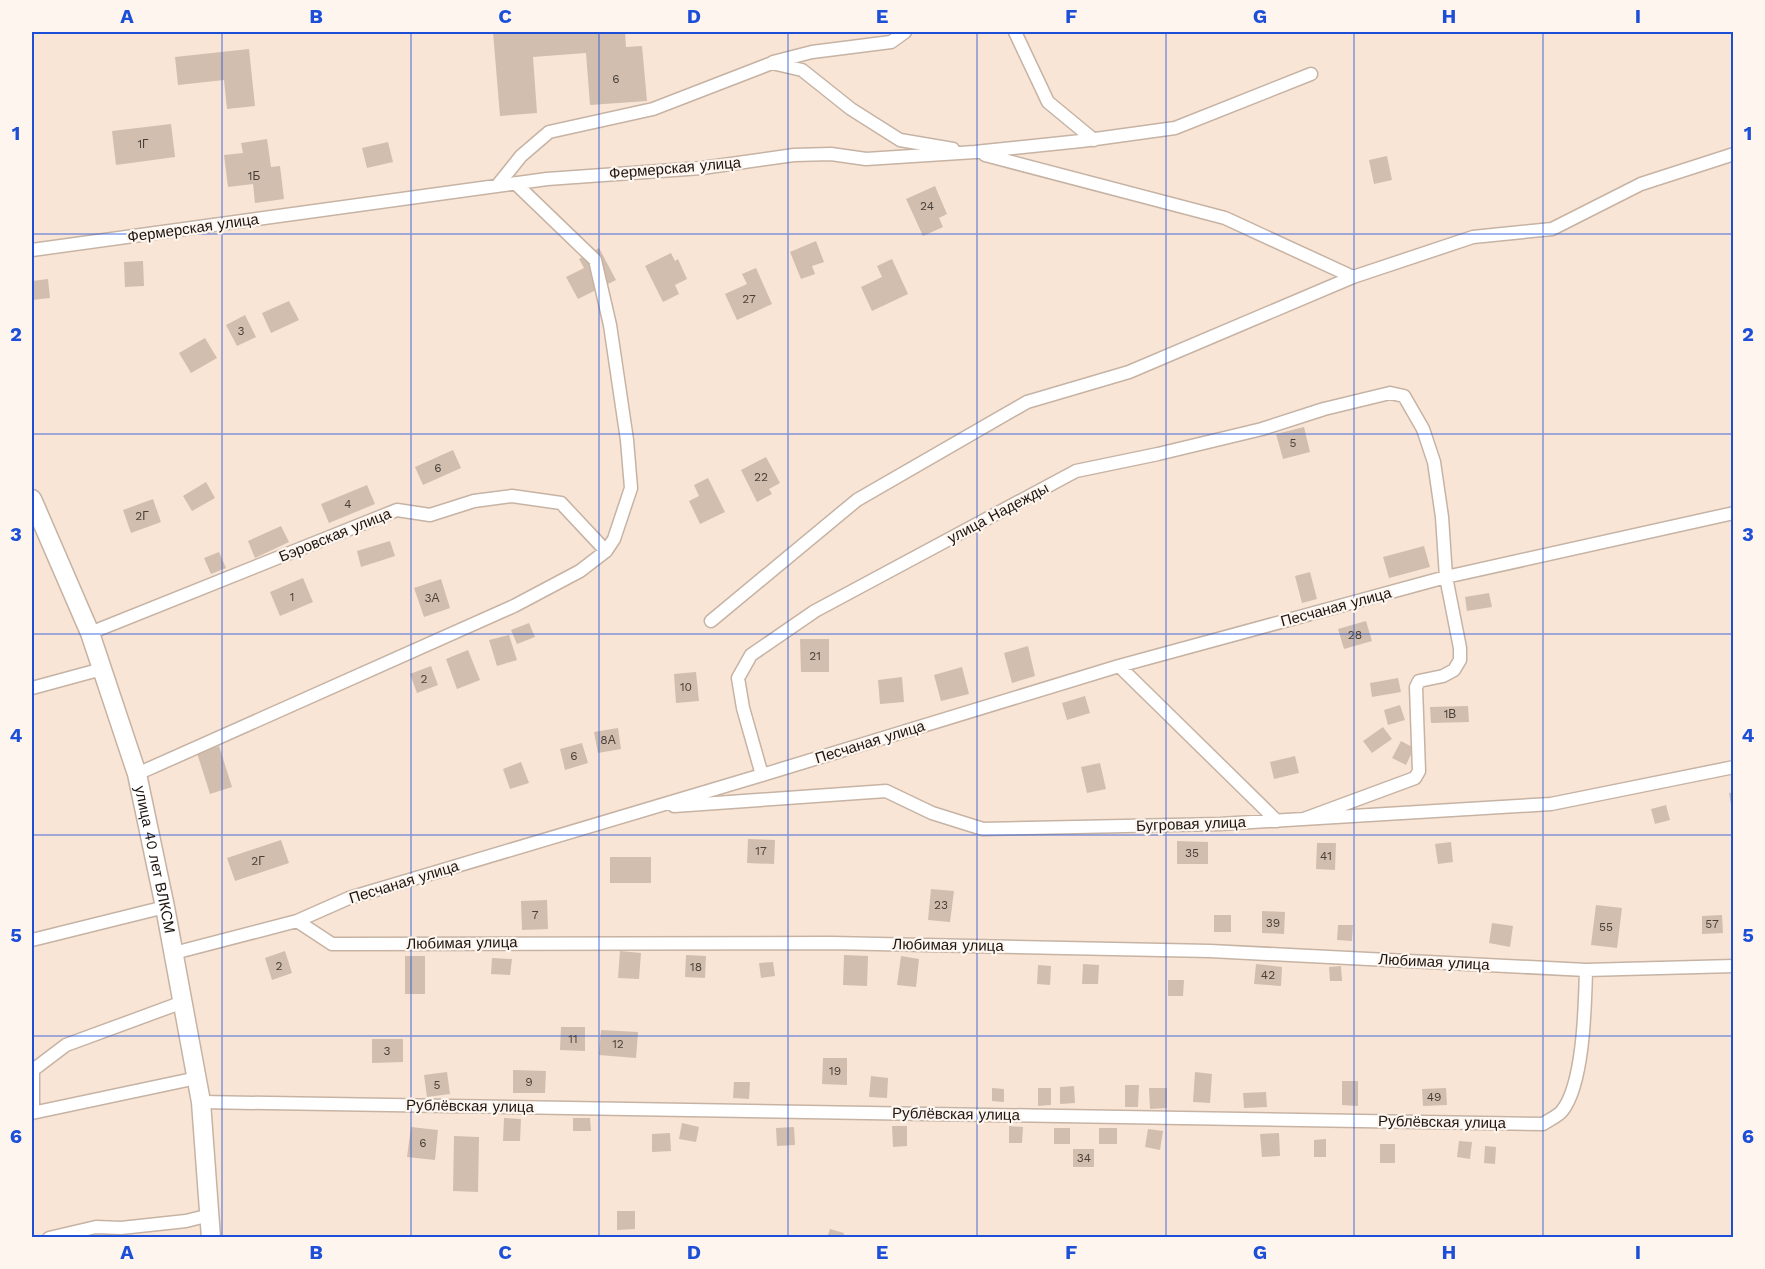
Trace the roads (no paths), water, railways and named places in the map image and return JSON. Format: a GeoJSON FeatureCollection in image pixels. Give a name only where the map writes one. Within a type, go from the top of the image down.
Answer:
{"type":"FeatureCollection","features":[{"type":"Feature","properties":{"kind":"street"},"geometry":{"type":"LineString","coordinates":[[497,186],[520,156],[549,132],[653,109],[772,63],[812,52],[891,42],[905,32]]}},
{"type":"Feature","properties":{"kind":"street"},"geometry":{"type":"LineString","coordinates":[[1015,32],[1048,102],[1094,140]]}},
{"type":"Feature","properties":{"kind":"street"},"geometry":{"type":"LineString","coordinates":[[772,63],[802,70],[852,109],[900,140],[975,152],[1225,218],[1353,277]]}},
{"type":"Feature","properties":{"kind":"street","name":"Фермерская улица"},"geometry":{"type":"LineString","coordinates":[[32,250],[547,179],[702,168],[794,155],[831,154],[866,159],[975,152],[1175,129],[1311,74]]}},
{"type":"Feature","properties":{"kind":"street"},"geometry":{"type":"LineString","coordinates":[[711,621],[857,500],[1027,402],[1129,372],[1353,277],[1473,237],[1552,230],[1641,184],[1734,154]]}},
{"type":"Feature","properties":{"kind":"street"},"geometry":{"type":"LineString","coordinates":[[138,774],[514,606],[580,571],[606,551],[614,539],[631,488],[627,440],[610,325],[595,260],[515,183]]}},
{"type":"Feature","properties":{"kind":"street","name":"улица Надежды"},"geometry":{"type":"LineString","coordinates":[[762,775],[742,708],[738,678],[751,655],[815,611],[1076,471],[1262,429],[1324,409],[1390,393],[1404,396],[1423,429],[1434,462],[1442,517],[1446,577]]}},
{"type":"Feature","properties":{"kind":"street","name":"Бэровская улица"},"geometry":{"type":"LineString","coordinates":[[90,633],[397,510],[430,515],[474,501],[512,496],[561,502],[606,551]]}},
{"type":"Feature","properties":{"kind":"street","name":"улица 40 лет ВЛКСМ"},"geometry":{"type":"LineString","coordinates":[[32,499],[36,519],[90,633],[138,774],[201,1102],[211,1238]]}},
{"type":"Feature","properties":{"kind":"street","name":"Песчаная улица"},"geometry":{"type":"LineString","coordinates":[[297,921],[349,898],[1119,666],[1446,577],[1734,513]]}},
{"type":"Feature","properties":{"kind":"street"},"geometry":{"type":"LineString","coordinates":[[1304,819],[1414,778],[1419,771],[1416,687],[1419,681],[1443,676],[1454,670],[1460,660],[1460,648],[1446,577]]}},
{"type":"Feature","properties":{"kind":"street"},"geometry":{"type":"LineString","coordinates":[[1119,666],[1277,821]]}},
{"type":"Feature","properties":{"kind":"street"},"geometry":{"type":"LineString","coordinates":[[32,688],[102,669]]}},
{"type":"Feature","properties":{"kind":"street","name":"Бугровая улица"},"geometry":{"type":"LineString","coordinates":[[652,808],[886,791],[932,813],[983,829],[1220,824],[1551,804],[1734,766]]}},
{"type":"Feature","properties":{"kind":"street"},"geometry":{"type":"LineString","coordinates":[[32,940],[165,907]]}},
{"type":"Feature","properties":{"kind":"street"},"geometry":{"type":"LineString","coordinates":[[174,953],[297,921]]}},
{"type":"Feature","properties":{"kind":"street","name":"Любимая улица"},"geometry":{"type":"LineString","coordinates":[[297,921],[332,944],[855,943],[1210,951],[1586,970],[1734,966]]}},
{"type":"Feature","properties":{"kind":"street","name":"Рублёвская улица"},"geometry":{"type":"LineString","coordinates":[[201,1102],[1543,1124],[1562,1111],[1575,1083],[1585,1023],[1586,970]]}},
{"type":"Feature","properties":{"kind":"street"},"geometry":{"type":"LineString","coordinates":[[183,1002],[66,1045],[33,1070],[32,1113],[197,1078]]}},
{"type":"Feature","properties":{"kind":"street"},"geometry":{"type":"LineString","coordinates":[[52,1237],[96,1227],[121,1228],[186,1221],[210,1215]]}}]}
